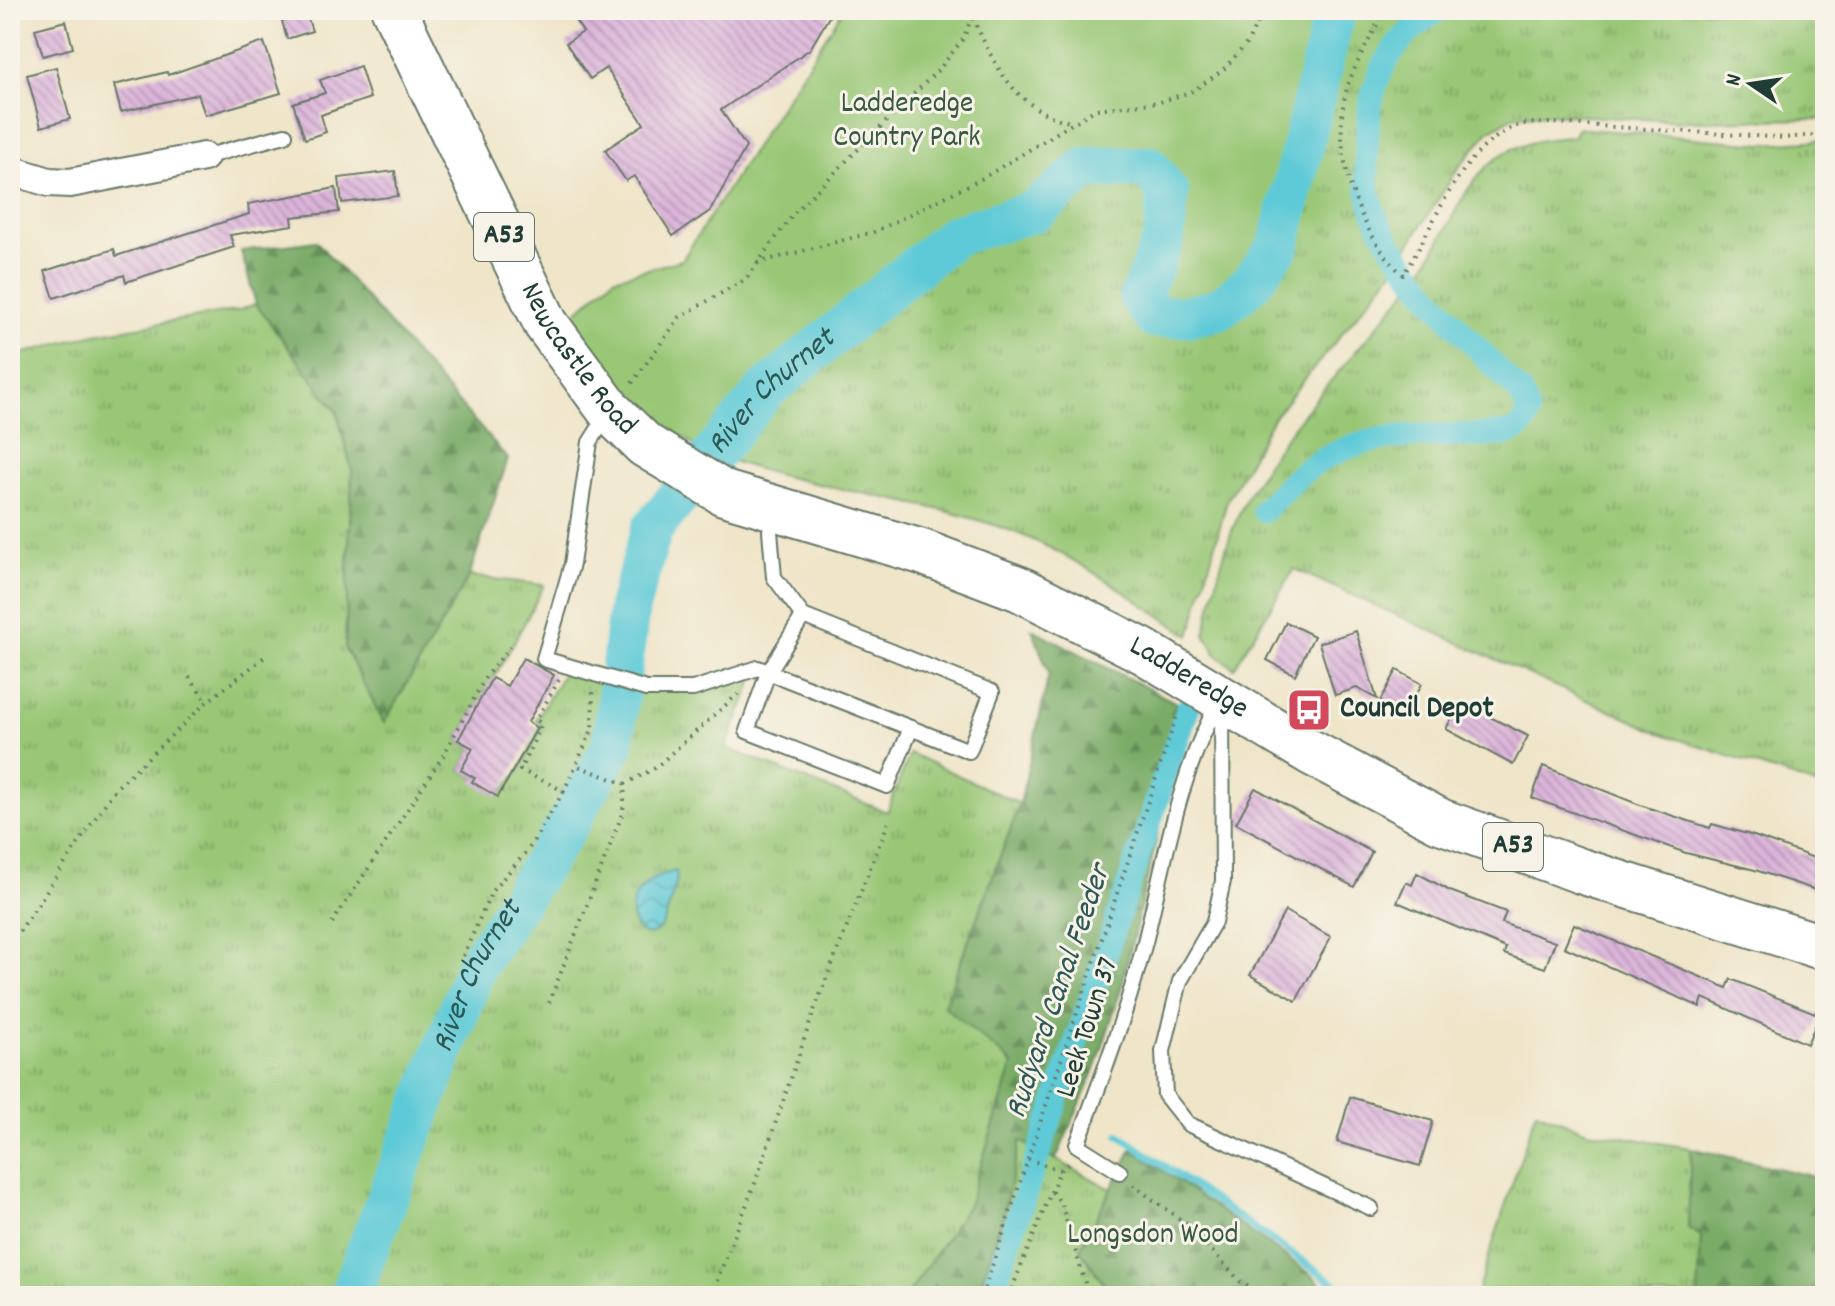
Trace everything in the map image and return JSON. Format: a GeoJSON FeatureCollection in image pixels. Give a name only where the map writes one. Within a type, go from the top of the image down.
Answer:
{"type":"FeatureCollection","features":[{"type":"Feature","properties":{"kind":"highway","name":"Newcastle Road"},"geometry":{"type":"LineString","coordinates":[[394,10],[546,324],[610,411],[645,445],[724,493]]}},
{"type":"Feature","properties":{"kind":"highway","name":"Ladderedge"},"geometry":{"type":"LineString","coordinates":[[724,493],[922,552],[1020,589],[1143,651],[1310,752],[1440,821],[1581,871],[1825,948]]}},
{"type":"Feature","properties":{"kind":"street"},"geometry":{"type":"LineString","coordinates":[[10,170],[49,182],[70,183],[204,157]]}},
{"type":"Feature","properties":{"kind":"lane"},"geometry":{"type":"LineString","coordinates":[[204,157],[285,135]]}},
{"type":"Feature","properties":{"kind":"lane"},"geometry":{"type":"LineString","coordinates":[[610,411],[590,442],[572,564],[544,659],[564,672],[610,678],[646,689],[693,689],[763,670],[969,751],[992,692],[803,616],[774,577],[770,531],[777,509]]}},
{"type":"Feature","properties":{"kind":"lane"},"geometry":{"type":"LineString","coordinates":[[803,616],[763,670],[747,731],[887,786],[911,728]]}},
{"type":"Feature","properties":{"kind":"lane"},"geometry":{"type":"LineString","coordinates":[[1207,689],[1223,881],[1214,922],[1180,981],[1163,1051],[1165,1095],[1188,1124],[1371,1208]]}},
{"type":"Feature","properties":{"kind":"lane","name":"Leek Town 37"},"geometry":{"type":"LineString","coordinates":[[1120,1172],[1077,1145],[1111,1053],[1144,945],[1170,835],[1201,734],[1207,689]]}},
{"type":"Feature","properties":{"kind":"path"},"geometry":{"type":"LineString","coordinates":[[610,411],[680,317],[746,279],[794,213],[941,67],[963,39],[975,10]]}},
{"type":"Feature","properties":{"kind":"path"},"geometry":{"type":"LineString","coordinates":[[757,263],[874,232],[983,178],[1096,109],[1160,102],[1193,91],[1223,70],[1248,42],[1263,10]]}},
{"type":"Feature","properties":{"kind":"path"},"geometry":{"type":"LineString","coordinates":[[1383,10],[1361,49],[1351,77],[1341,128],[1357,202],[1387,259],[1403,275],[1469,162],[1492,139],[1519,125],[1553,123],[1785,138],[1825,134]]}},
{"type":"Feature","properties":{"kind":"path"},"geometry":{"type":"LineString","coordinates":[[973,18],[1011,87],[1045,117],[1071,122]]}},
{"type":"Feature","properties":{"kind":"path"},"geometry":{"type":"LineString","coordinates":[[332,923],[443,756],[486,676],[510,647]]}},
{"type":"Feature","properties":{"kind":"path"},"geometry":{"type":"LineString","coordinates":[[15,938],[103,803],[207,702],[267,655]]}},
{"type":"Feature","properties":{"kind":"path"},"geometry":{"type":"LineString","coordinates":[[463,956],[492,891],[528,850],[564,791],[578,766],[592,730],[593,692],[564,672],[536,720],[542,724],[520,770],[564,791]]}},
{"type":"Feature","properties":{"kind":"path"},"geometry":{"type":"LineString","coordinates":[[189,677],[207,702]]}},
{"type":"Feature","properties":{"kind":"path"},"geometry":{"type":"LineString","coordinates":[[982,1296],[1181,705],[1207,689]]}},
{"type":"Feature","properties":{"kind":"path"},"geometry":{"type":"LineString","coordinates":[[578,766],[625,784],[655,768],[732,703],[740,690]]}},
{"type":"Feature","properties":{"kind":"path"},"geometry":{"type":"LineString","coordinates":[[549,1003],[623,812],[625,784]]}},
{"type":"Feature","properties":{"kind":"path"},"geometry":{"type":"LineString","coordinates":[[711,1296],[755,1183],[816,1005],[888,823]]}},
{"type":"Feature","properties":{"kind":"path"},"geometry":{"type":"LineString","coordinates":[[1009,1296],[1060,1170],[1030,1160]]}},
{"type":"Feature","properties":{"kind":"path"},"geometry":{"type":"LineString","coordinates":[[1120,1172],[1144,1196],[1188,1225],[1241,1282],[1263,1296]]}},
{"type":"Feature","properties":{"kind":"path"},"geometry":{"type":"LineString","coordinates":[[1052,1192],[1061,1203],[1089,1296]]}},
{"type":"Feature","properties":{"kind":"green space","name":"Ladderedge Country Park"},"geometry":{"type":"Polygon","coordinates":[[[843,10],[1322,10],[1268,237],[1241,276],[1213,300],[1189,308],[1160,309],[1150,295],[1175,240],[1177,187],[1152,154],[1080,157],[1027,203],[950,225],[755,380],[698,448],[623,395],[570,318],[614,278],[682,260],[843,10]]]}},
{"type":"Feature","properties":{"kind":"green space"},"geometry":{"type":"Polygon","coordinates":[[[948,10],[1825,10],[1825,119],[1683,121],[1546,114],[1513,117],[1489,131],[1459,167],[1389,276],[1273,418],[1227,501],[1190,636],[1075,561],[1000,527],[925,506],[773,473],[699,448],[755,380],[834,319],[948,10]]]}},
{"type":"Feature","properties":{"kind":"green space"},"geometry":{"type":"Polygon","coordinates":[[[1578,128],[1762,144],[1825,140],[1825,788],[1660,733],[1294,569],[1234,668],[1217,655],[1205,635],[1231,533],[1245,501],[1285,438],[1404,294],[1434,251],[1466,193],[1485,168],[1514,148],[1543,140],[1573,137],[1578,128]]]}},
{"type":"Feature","properties":{"kind":"green space"},"geometry":{"type":"Polygon","coordinates":[[[316,241],[508,459],[469,576],[384,723],[345,648],[352,471],[337,412],[256,304],[241,251],[316,241]]]}},
{"type":"Feature","properties":{"kind":"green space"},"geometry":{"type":"Polygon","coordinates":[[[256,304],[337,412],[352,471],[345,648],[384,722],[469,576],[544,585],[458,740],[473,748],[461,770],[475,778],[473,781],[499,796],[520,770],[541,725],[536,720],[566,668],[598,676],[693,689],[758,668],[726,748],[887,812],[910,753],[1020,804],[944,1005],[1035,1081],[1021,1141],[1111,1189],[1080,1249],[1112,1296],[984,1296],[978,1293],[977,1296],[10,1296],[10,357],[95,334],[240,310],[256,304]]]}},
{"type":"Feature","properties":{"kind":"green space"},"geometry":{"type":"Polygon","coordinates":[[[1032,629],[1194,712],[1166,799],[1121,989],[1096,1067],[1056,1159],[1020,1141],[1003,1216],[978,1292],[984,1296],[907,1296],[968,1205],[1013,1064],[944,1006],[1020,804],[1049,674],[1032,629]]]}},
{"type":"Feature","properties":{"kind":"green space"},"geometry":{"type":"Polygon","coordinates":[[[1536,1111],[1587,1131],[1691,1148],[1688,1228],[1702,1236],[1698,1296],[1476,1296],[1536,1111]]]}},
{"type":"Feature","properties":{"kind":"green space"},"geometry":{"type":"Polygon","coordinates":[[[1691,1148],[1825,1179],[1825,1296],[1698,1296],[1701,1236],[1688,1228],[1691,1148]]]}},
{"type":"Feature","properties":{"kind":"green space","name":"Longsdon Wood"},"geometry":{"type":"Polygon","coordinates":[[[1132,1149],[1312,1275],[1332,1296],[1112,1296],[1080,1249],[1132,1149]]]}},
{"type":"Feature","properties":{"kind":"water"},"geometry":{"type":"Polygon","coordinates":[[[676,871],[675,888],[661,926],[651,934],[641,932],[634,923],[632,909],[637,894],[651,881],[676,871]]]}},
{"type":"Feature","properties":{"kind":"building"},"geometry":{"type":"Polygon","coordinates":[[[284,10],[305,10],[312,31],[287,39],[282,21],[287,20],[284,10]]]}},
{"type":"Feature","properties":{"kind":"building"},"geometry":{"type":"Polygon","coordinates":[[[568,10],[833,10],[810,49],[721,110],[746,147],[710,211],[673,236],[634,176],[626,181],[605,150],[644,124],[606,68],[590,79],[566,43],[583,32],[568,10]]]}},
{"type":"Feature","properties":{"kind":"building"},"geometry":{"type":"Polygon","coordinates":[[[66,21],[73,48],[43,56],[35,29],[66,21]]]}},
{"type":"Feature","properties":{"kind":"building"},"geometry":{"type":"Polygon","coordinates":[[[264,42],[281,93],[205,115],[198,94],[121,112],[114,85],[167,72],[168,75],[264,42]]]}},
{"type":"Feature","properties":{"kind":"building"},"geometry":{"type":"Polygon","coordinates":[[[360,66],[370,98],[321,115],[326,132],[305,139],[293,103],[325,93],[320,80],[360,66]]]}},
{"type":"Feature","properties":{"kind":"building"},"geometry":{"type":"Polygon","coordinates":[[[56,67],[70,119],[41,127],[27,75],[56,67]]]}},
{"type":"Feature","properties":{"kind":"building"},"geometry":{"type":"Polygon","coordinates":[[[395,171],[398,196],[342,203],[339,178],[395,171]]]}},
{"type":"Feature","properties":{"kind":"building"},"geometry":{"type":"Polygon","coordinates":[[[336,188],[339,212],[292,217],[293,225],[230,235],[234,247],[126,282],[124,275],[54,298],[45,271],[114,249],[116,256],[249,214],[248,204],[336,188]]]}},
{"type":"Feature","properties":{"kind":"building"},"geometry":{"type":"Polygon","coordinates":[[[1286,622],[1314,636],[1295,675],[1267,660],[1286,622]]]}},
{"type":"Feature","properties":{"kind":"building"},"geometry":{"type":"Polygon","coordinates":[[[1356,631],[1377,699],[1357,688],[1335,695],[1319,643],[1356,631]]]}},
{"type":"Feature","properties":{"kind":"building"},"geometry":{"type":"Polygon","coordinates":[[[523,658],[554,675],[528,722],[537,728],[498,797],[472,782],[475,778],[461,770],[473,748],[458,740],[492,678],[507,686],[523,658]]]}},
{"type":"Feature","properties":{"kind":"building"},"geometry":{"type":"Polygon","coordinates":[[[1397,670],[1422,684],[1405,715],[1380,701],[1397,670]]]}},
{"type":"Feature","properties":{"kind":"building"},"geometry":{"type":"Polygon","coordinates":[[[1460,702],[1528,736],[1513,765],[1446,729],[1460,702]]]}},
{"type":"Feature","properties":{"kind":"building"},"geometry":{"type":"Polygon","coordinates":[[[1543,766],[1640,805],[1710,828],[1712,824],[1754,836],[1825,862],[1825,893],[1755,870],[1686,853],[1532,798],[1543,766]]]}},
{"type":"Feature","properties":{"kind":"building"},"geometry":{"type":"Polygon","coordinates":[[[1255,788],[1372,852],[1354,887],[1236,823],[1255,788]]]}},
{"type":"Feature","properties":{"kind":"building"},"geometry":{"type":"Polygon","coordinates":[[[1417,873],[1450,891],[1506,912],[1502,923],[1555,942],[1545,968],[1504,954],[1506,948],[1397,902],[1406,882],[1412,885],[1417,873]]]}},
{"type":"Feature","properties":{"kind":"building"},"geometry":{"type":"Polygon","coordinates":[[[1285,911],[1331,937],[1296,1001],[1250,975],[1285,911]]]}},
{"type":"Feature","properties":{"kind":"building"},"geometry":{"type":"Polygon","coordinates":[[[1574,924],[1727,988],[1731,979],[1820,1015],[1807,1044],[1703,998],[1700,1007],[1564,947],[1574,924]]]}},
{"type":"Feature","properties":{"kind":"building"},"geometry":{"type":"Polygon","coordinates":[[[1350,1097],[1433,1121],[1420,1166],[1337,1142],[1350,1097]]]}},
{"type":"Feature","properties":{"kind":"waterway","name":"River Churnet"},"geometry":{"type":"LineString","coordinates":[[350,1296],[476,966],[564,831],[612,748],[629,607],[652,529],[765,391],[955,235],[1035,211],[1086,168],[1149,167],[1168,193],[1164,238],[1140,296],[1154,317],[1190,316],[1219,309],[1250,284],[1279,246],[1335,10]]}},
{"type":"Feature","properties":{"kind":"waterway","name":"Rudyard Canal Feeder"},"geometry":{"type":"LineString","coordinates":[[1264,510],[1309,468],[1357,445],[1406,436],[1508,434],[1521,426],[1527,417],[1520,393],[1435,302],[1394,250],[1371,202],[1366,149],[1376,84],[1400,42],[1439,10]]}},
{"type":"Feature","properties":{"kind":"waterway","name":"Rudyard Canal Feeder"},"geometry":{"type":"LineString","coordinates":[[991,1296],[1188,708]]}},
{"type":"Feature","properties":{"kind":"waterway"},"geometry":{"type":"LineString","coordinates":[[1119,1135],[1353,1296]]}},
{"type":"Feature","properties":{"kind":"place","name":"Council Depot"},"geometry":{"type":"Point","coordinates":[1309,710]}}]}
